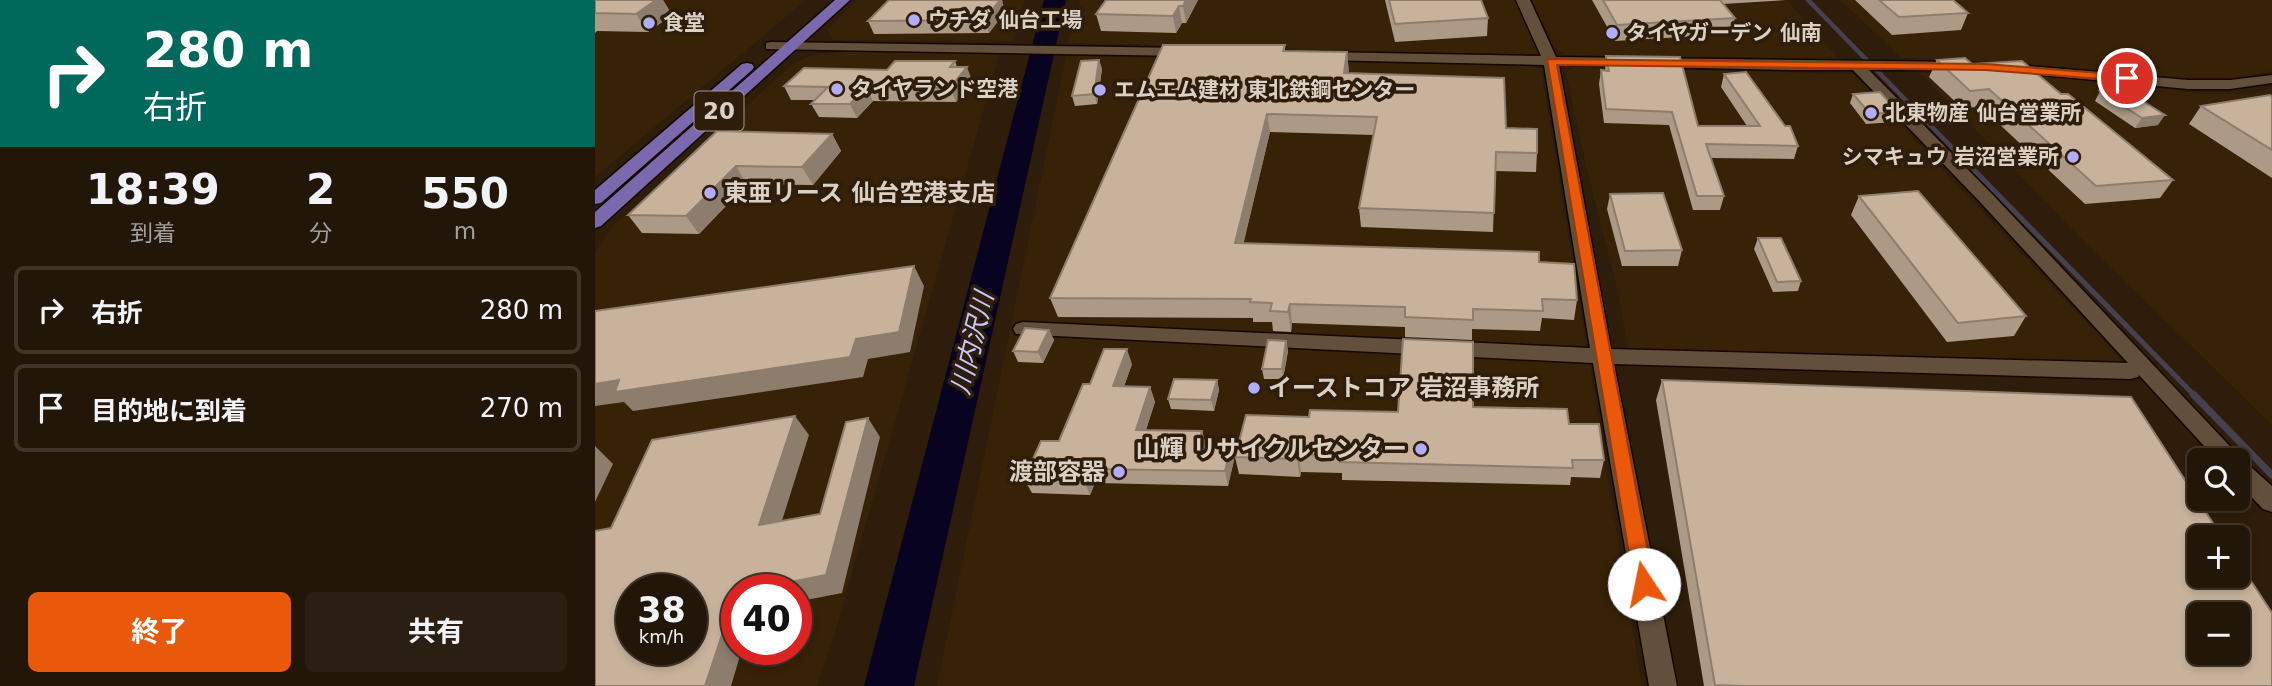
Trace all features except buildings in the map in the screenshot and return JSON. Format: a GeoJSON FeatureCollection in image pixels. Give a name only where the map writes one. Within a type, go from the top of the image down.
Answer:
{"type":"FeatureCollection","features":[{"type":"Feature","properties":{"kind":"main road","name":"20"},"geometry":{"type":"LineString","coordinates":[[595,199],[823,0]]}},
{"type":"Feature","properties":{"kind":"main road","name":"20"},"geometry":{"type":"LineString","coordinates":[[595,222],[843,0]]}},
{"type":"Feature","properties":{"kind":"street"},"geometry":{"type":"LineString","coordinates":[[1523,0],[1551,62],[1663,686]]}},
{"type":"Feature","properties":{"kind":"street"},"geometry":{"type":"LineString","coordinates":[[771,46],[1205,53]]}},
{"type":"Feature","properties":{"kind":"street"},"geometry":{"type":"LineString","coordinates":[[1301,55],[1551,62],[1979,67],[2083,73],[2194,86],[2246,85],[2272,79]]}},
{"type":"Feature","properties":{"kind":"street"},"geometry":{"type":"LineString","coordinates":[[1859,66],[2220,448]]}},
{"type":"Feature","properties":{"kind":"street"},"geometry":{"type":"LineString","coordinates":[[1023,329],[1602,355],[2130,371]]}},
{"type":"Feature","properties":{"kind":"street"},"geometry":{"type":"LineString","coordinates":[[2250,479],[2272,502]]}},
{"type":"Feature","properties":{"kind":"shaded area"},"geometry":{"type":"Polygon","coordinates":[[[595,0],[806,0],[595,177],[595,0]]]}},
{"type":"Feature","properties":{"kind":"shaded area"},"geometry":{"type":"Polygon","coordinates":[[[858,0],[1025,0],[1013,41],[833,40],[827,29],[858,0]]]}},
{"type":"Feature","properties":{"kind":"shaded area"},"geometry":{"type":"Polygon","coordinates":[[[1080,0],[1517,0],[1540,49],[1534,55],[1068,43],[1080,0]]]}},
{"type":"Feature","properties":{"kind":"shaded area"},"geometry":{"type":"Polygon","coordinates":[[[1532,0],[1787,0],[1839,59],[1567,55],[1555,48],[1532,0]]]}},
{"type":"Feature","properties":{"kind":"shaded area"},"geometry":{"type":"Polygon","coordinates":[[[1840,0],[2272,0],[2272,71],[2229,80],[2188,79],[2000,62],[1902,58],[1840,0]]]}},
{"type":"Feature","properties":{"kind":"shaded area"},"geometry":{"type":"Polygon","coordinates":[[[842,52],[1000,52],[835,633],[817,686],[595,686],[595,252],[616,223],[792,65],[809,56],[842,52]]]}},
{"type":"Feature","properties":{"kind":"shaded area"},"geometry":{"type":"Polygon","coordinates":[[[1066,56],[1532,66],[1541,69],[1642,686],[937,686],[1066,56]]]}},
{"type":"Feature","properties":{"kind":"shaded area"},"geometry":{"type":"Polygon","coordinates":[[[1575,67],[1853,74],[2126,365],[1628,351],[1618,292],[1585,162],[1566,72],[1575,67]]]}},
{"type":"Feature","properties":{"kind":"shaded area"},"geometry":{"type":"Polygon","coordinates":[[[1920,73],[1984,73],[2089,80],[2207,94],[2250,94],[2272,89],[2272,425],[2083,240],[1920,73]]]}},
{"type":"Feature","properties":{"kind":"waterway","name":"川内沢川"},"geometry":{"type":"LineString","coordinates":[[889,686],[1055,0]]}},
{"type":"Feature","properties":{"kind":"waterway"},"geometry":{"type":"LineString","coordinates":[[1808,0],[1977,173]]}},
{"type":"Feature","properties":{"kind":"waterway"},"geometry":{"type":"LineString","coordinates":[[1975,171],[2195,396]]}},
{"type":"Feature","properties":{"kind":"waterway"},"geometry":{"type":"LineString","coordinates":[[2193,394],[2272,475]]}},
{"type":"Feature","properties":{"kind":"place","name":"ウチダ 仙台工場"},"geometry":{"type":"Point","coordinates":[914,20]}},
{"type":"Feature","properties":{"kind":"place","name":"食堂"},"geometry":{"type":"Point","coordinates":[649,23]}},
{"type":"Feature","properties":{"kind":"place","name":"タイヤガーデン 仙南"},"geometry":{"type":"Point","coordinates":[1612,33]}},
{"type":"Feature","properties":{"kind":"place","name":"タイヤランド空港"},"geometry":{"type":"Point","coordinates":[837,89]}},
{"type":"Feature","properties":{"kind":"place","name":"エムエム建材 東北鉄鋼センター"},"geometry":{"type":"Point","coordinates":[1100,90]}},
{"type":"Feature","properties":{"kind":"place","name":"北東物産 仙台営業所"},"geometry":{"type":"Point","coordinates":[1871,113]}},
{"type":"Feature","properties":{"kind":"place","name":"シマキュウ 岩沼営業所"},"geometry":{"type":"Point","coordinates":[2073,157]}},
{"type":"Feature","properties":{"kind":"place","name":"東亜リース 仙台空港支店"},"geometry":{"type":"Point","coordinates":[710,193]}},
{"type":"Feature","properties":{"kind":"place","name":"イーストコア 岩沼事務所"},"geometry":{"type":"Point","coordinates":[1254,388]}},
{"type":"Feature","properties":{"kind":"place","name":"山輝 リサイクルセンター"},"geometry":{"type":"Point","coordinates":[1421,449]}},
{"type":"Feature","properties":{"kind":"place","name":"渡部容器"},"geometry":{"type":"Point","coordinates":[1119,472]}},
{"type":"Feature","properties":{"kind":"route"},"geometry":{"type":"LineString","coordinates":[[1644,584],[1551,62],[1985,67],[2127,78]]}}]}
